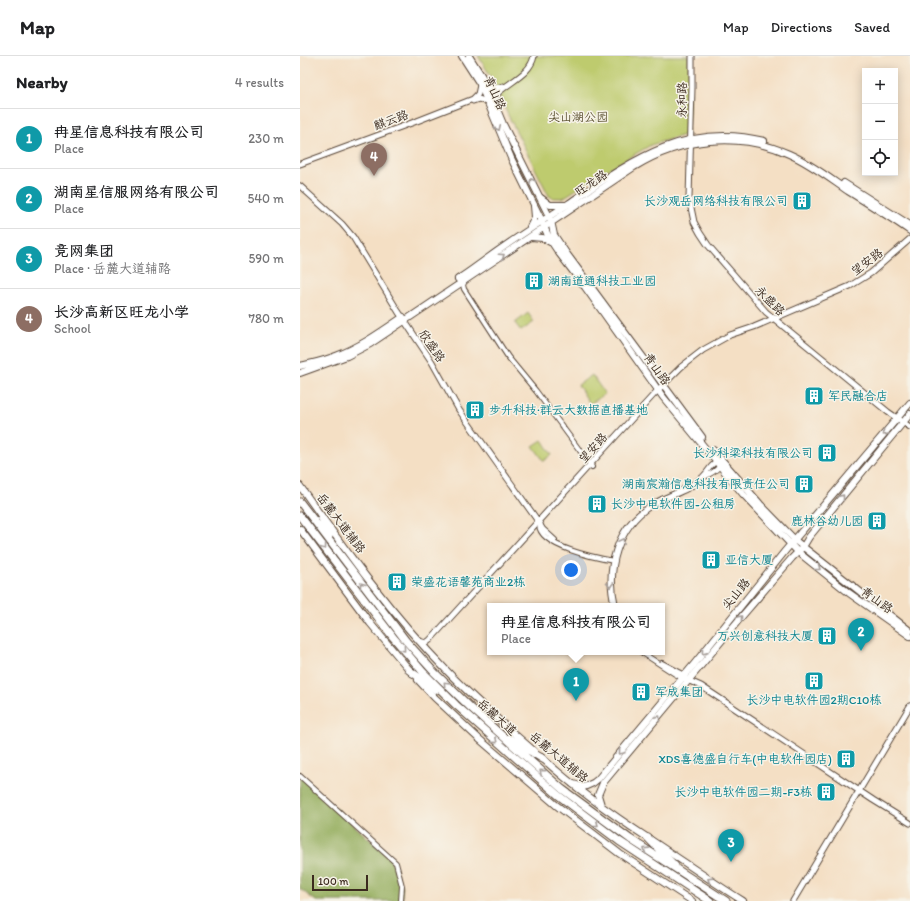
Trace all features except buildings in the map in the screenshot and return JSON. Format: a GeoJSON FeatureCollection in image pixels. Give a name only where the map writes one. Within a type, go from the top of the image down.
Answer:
{"type":"FeatureCollection","features":[{"type":"Feature","properties":{"kind":"highway","name":"岳麓大道"},"geometry":{"type":"LineString","coordinates":[[300,502],[406,641],[452,690],[492,728],[562,789],[630,840],[726,901]]}},
{"type":"Feature","properties":{"kind":"highway","name":"岳麓大道"},"geometry":{"type":"LineString","coordinates":[[300,516],[397,642],[456,705],[558,795],[619,841],[710,901]]}},
{"type":"Feature","properties":{"kind":"highway"},"geometry":{"type":"LineString","coordinates":[[321,516],[334,547]]}},
{"type":"Feature","properties":{"kind":"highway"},"geometry":{"type":"LineString","coordinates":[[409,670],[456,705]]}},
{"type":"Feature","properties":{"kind":"highway"},"geometry":{"type":"LineString","coordinates":[[492,728],[543,759]]}},
{"type":"Feature","properties":{"kind":"highway"},"geometry":{"type":"LineString","coordinates":[[648,838],[685,876]]}},
{"type":"Feature","properties":{"kind":"main road","name":"青山路"},"geometry":{"type":"LineString","coordinates":[[462,56],[483,83],[488,103],[511,158],[533,200],[552,244],[661,389],[705,442],[719,463],[760,504],[793,542],[798,552],[849,593],[910,636]]}},
{"type":"Feature","properties":{"kind":"main road","name":"青山路"},"geometry":{"type":"LineString","coordinates":[[470,56],[495,104],[550,219],[552,231],[661,389]]}},
{"type":"Feature","properties":{"kind":"main road","name":"旺龙路"},"geometry":{"type":"LineString","coordinates":[[300,366],[325,360],[347,351],[402,320],[526,240],[568,204],[604,180],[645,155],[664,147],[715,136],[733,136],[753,139],[786,149],[805,158],[910,225]]}},
{"type":"Feature","properties":{"kind":"main road","name":"旺龙路"},"geometry":{"type":"LineString","coordinates":[[550,219],[563,215],[643,161],[661,153],[692,141],[734,140],[759,144],[789,154],[811,166],[910,231]]}},
{"type":"Feature","properties":{"kind":"main road"},"geometry":{"type":"LineString","coordinates":[[539,196],[550,205],[560,206],[568,204]]}},
{"type":"Feature","properties":{"kind":"main road"},"geometry":{"type":"LineString","coordinates":[[525,232],[534,221],[535,211],[533,200]]}},
{"type":"Feature","properties":{"kind":"main road"},"geometry":{"type":"LineString","coordinates":[[560,244],[556,231],[559,221],[563,215]]}},
{"type":"Feature","properties":{"kind":"main road","name":"旺龙路"},"geometry":{"type":"LineString","coordinates":[[300,374],[354,353],[370,344],[525,232],[543,224]]}},
{"type":"Feature","properties":{"kind":"main road"},"geometry":{"type":"LineString","coordinates":[[526,240],[539,237],[552,244]]}},
{"type":"Feature","properties":{"kind":"main road","name":"尖山路"},"geometry":{"type":"LineString","coordinates":[[573,784],[584,787],[598,779],[792,558],[804,547],[809,537],[900,420],[910,403]]}},
{"type":"Feature","properties":{"kind":"main road","name":"尖山路"},"geometry":{"type":"LineString","coordinates":[[601,805],[598,795],[603,783],[793,542],[900,420],[910,414]]}},
{"type":"Feature","properties":{"kind":"main road","name":"岳麓大道辅路"},"geometry":{"type":"LineString","coordinates":[[300,486],[369,579],[419,641],[462,687],[573,784],[697,872],[743,901]]}},
{"type":"Feature","properties":{"kind":"main road"},"geometry":{"type":"LineString","coordinates":[[300,529],[370,623],[409,670],[434,697],[545,796],[620,854],[692,901]]}},
{"type":"Feature","properties":{"kind":"main road","name":"青山路"},"geometry":{"type":"LineString","coordinates":[[793,542],[804,547],[910,631]]}},
{"type":"Feature","properties":{"kind":"street"},"geometry":{"type":"LineString","coordinates":[[483,83],[493,87],[502,88],[526,68],[534,56]]}},
{"type":"Feature","properties":{"kind":"street"},"geometry":{"type":"LineString","coordinates":[[495,104],[496,96],[499,92],[527,69],[534,56]]}},
{"type":"Feature","properties":{"kind":"street","name":"永和路"},"geometry":{"type":"LineString","coordinates":[[692,141],[693,56]]}},
{"type":"Feature","properties":{"kind":"street","name":"麒云路"},"geometry":{"type":"LineString","coordinates":[[300,166],[473,99],[478,94],[483,83]]}},
{"type":"Feature","properties":{"kind":"street","name":"麒云路"},"geometry":{"type":"LineString","coordinates":[[300,166],[477,100],[482,100],[488,103]]}},
{"type":"Feature","properties":{"kind":"street","name":"永盛路"},"geometry":{"type":"LineString","coordinates":[[692,141],[689,198],[694,222],[708,245],[754,300],[775,319],[900,420],[910,426]]}},
{"type":"Feature","properties":{"kind":"street","name":"欣盛路"},"geometry":{"type":"LineString","coordinates":[[300,187],[347,229],[458,411],[539,524]]}},
{"type":"Feature","properties":{"kind":"street","name":"望安路"},"geometry":{"type":"LineString","coordinates":[[431,654],[430,646],[432,642],[661,389],[692,359],[716,344],[841,293],[862,282],[877,271],[910,240]]}},
{"type":"Feature","properties":{"kind":"street"},"geometry":{"type":"LineString","coordinates":[[467,278],[463,285],[464,289],[501,347],[536,390],[591,467]]}},
{"type":"Feature","properties":{"kind":"street"},"geometry":{"type":"LineString","coordinates":[[454,287],[463,289],[507,358],[535,391],[591,467]]}},
{"type":"Feature","properties":{"kind":"street"},"geometry":{"type":"LineString","coordinates":[[615,603],[612,585],[613,560],[616,547],[625,530],[636,516],[656,502],[691,484],[704,475],[709,468],[719,463]]}},
{"type":"Feature","properties":{"kind":"street"},"geometry":{"type":"LineString","coordinates":[[539,524],[540,531],[563,548],[574,552],[613,560]]}},
{"type":"Feature","properties":{"kind":"street","name":"望安路"},"geometry":{"type":"LineString","coordinates":[[419,641],[425,643],[429,642],[539,524]]}},
{"type":"Feature","properties":{"kind":"street"},"geometry":{"type":"LineString","coordinates":[[645,655],[653,661],[700,686],[910,821]]}},
{"type":"Feature","properties":{"kind":"street"},"geometry":{"type":"LineString","coordinates":[[650,655],[686,678]]}},
{"type":"Feature","properties":{"kind":"street"},"geometry":{"type":"LineString","coordinates":[[794,901],[910,706]]}},
{"type":"Feature","properties":{"kind":"street"},"geometry":{"type":"LineString","coordinates":[[860,790],[910,709]]}},
{"type":"Feature","properties":{"kind":"street"},"geometry":{"type":"LineString","coordinates":[[300,776],[396,863],[402,886],[401,901]]}},
{"type":"Feature","properties":{"kind":"green space","name":"尖山湖公园"},"geometry":{"type":"Polygon","coordinates":[[[478,56],[689,56],[689,110],[687,132],[684,135],[651,145],[602,173],[563,198],[553,198],[549,196],[508,115],[490,75],[478,56]]]}},
{"type":"Feature","properties":{"kind":"green space"},"geometry":{"type":"Polygon","coordinates":[[[528,313],[534,322],[521,331],[515,323],[528,313]]]}},
{"type":"Feature","properties":{"kind":"green space"},"geometry":{"type":"Polygon","coordinates":[[[592,375],[605,394],[590,404],[578,385],[592,375]]]}},
{"type":"Feature","properties":{"kind":"green space"},"geometry":{"type":"Polygon","coordinates":[[[542,440],[552,455],[544,461],[533,446],[542,440]]]}},
{"type":"Feature","properties":{"kind":"green space"},"geometry":{"type":"Polygon","coordinates":[[[300,776],[390,858],[402,886],[402,901],[316,901],[300,889],[300,776]]]}},
{"type":"Feature","properties":{"kind":"place","name":"长沙高新区旺龙小学"},"geometry":{"type":"Point","coordinates":[374,176]}},
{"type":"Feature","properties":{"kind":"place","name":"长沙观岳网络科技有限公司"},"geometry":{"type":"Point","coordinates":[802,201]}},
{"type":"Feature","properties":{"kind":"place","name":"湖南道通科技工业园"},"geometry":{"type":"Point","coordinates":[534,281]}},
{"type":"Feature","properties":{"kind":"place","name":"军民融合店"},"geometry":{"type":"Point","coordinates":[814,396]}},
{"type":"Feature","properties":{"kind":"place","name":"步升科技·群云大数据直播基地"},"geometry":{"type":"Point","coordinates":[475,410]}},
{"type":"Feature","properties":{"kind":"place","name":"长沙科梁科技有限公司"},"geometry":{"type":"Point","coordinates":[827,453]}},
{"type":"Feature","properties":{"kind":"place","name":"湖南宸瀚信息科技有限责任公司"},"geometry":{"type":"Point","coordinates":[804,484]}},
{"type":"Feature","properties":{"kind":"place","name":"长沙中电软件园-公租房"},"geometry":{"type":"Point","coordinates":[597,504]}},
{"type":"Feature","properties":{"kind":"place","name":"鹿林谷幼儿园"},"geometry":{"type":"Point","coordinates":[877,521]}},
{"type":"Feature","properties":{"kind":"place","name":"亚信大厦"},"geometry":{"type":"Point","coordinates":[711,560]}},
{"type":"Feature","properties":{"kind":"place","name":"荣盛花语馨苑商业2栋"},"geometry":{"type":"Point","coordinates":[397,582]}},
{"type":"Feature","properties":{"kind":"place","name":"万兴创意科技大厦"},"geometry":{"type":"Point","coordinates":[827,636]}},
{"type":"Feature","properties":{"kind":"place","name":"湖南星信服网络有限公司"},"geometry":{"type":"Point","coordinates":[861,651]}},
{"type":"Feature","properties":{"kind":"place","name":"长沙中电软件园2期C10栋"},"geometry":{"type":"Point","coordinates":[814,681]}},
{"type":"Feature","properties":{"kind":"place","name":"军成集团"},"geometry":{"type":"Point","coordinates":[641,692]}},
{"type":"Feature","properties":{"kind":"place","name":"冉星信息科技有限公司"},"geometry":{"type":"Point","coordinates":[576,701]}},
{"type":"Feature","properties":{"kind":"place","name":"XDS喜德盛自行车(中电软件园店)"},"geometry":{"type":"Point","coordinates":[846,759]}},
{"type":"Feature","properties":{"kind":"place","name":"长沙中电软件园二期-F3栋"},"geometry":{"type":"Point","coordinates":[826,792]}},
{"type":"Feature","properties":{"kind":"place","name":"竞网集团"},"geometry":{"type":"Point","coordinates":[731,862]}}]}
